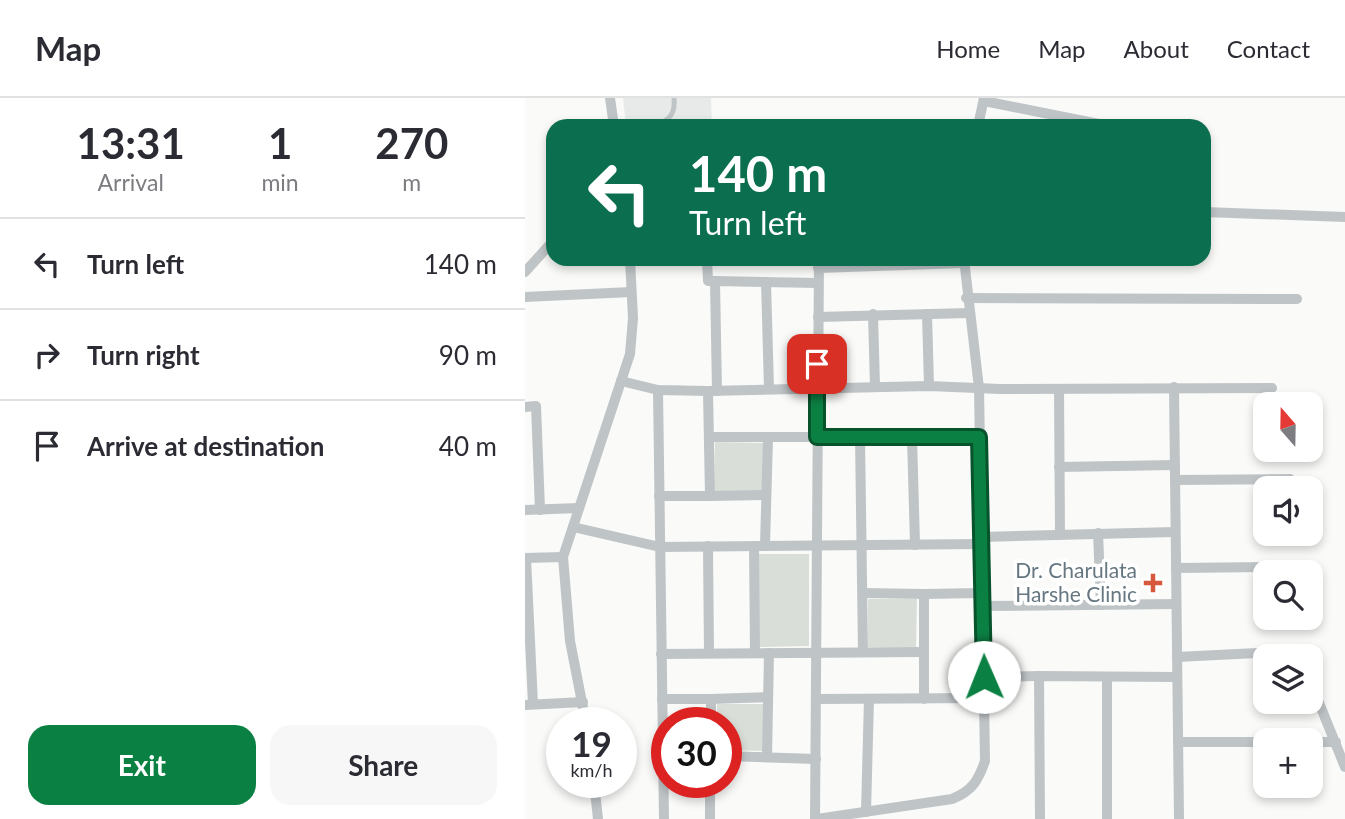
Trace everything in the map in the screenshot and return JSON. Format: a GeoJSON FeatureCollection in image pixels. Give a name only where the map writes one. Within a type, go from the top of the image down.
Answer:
{"type":"FeatureCollection","features":[{"type":"Feature","properties":{"kind":"street"},"geometry":{"type":"LineString","coordinates":[[610,98],[613,119]]}},
{"type":"Feature","properties":{"kind":"street"},"geometry":{"type":"LineString","coordinates":[[980,119],[984,99],[1077,119]]}},
{"type":"Feature","properties":{"kind":"street"},"geometry":{"type":"LineString","coordinates":[[1211,212],[1345,217]]}},
{"type":"Feature","properties":{"kind":"street"},"geometry":{"type":"LineString","coordinates":[[525,271],[546,248]]}},
{"type":"Feature","properties":{"kind":"street"},"geometry":{"type":"LineString","coordinates":[[584,707],[570,641],[563,557],[630,354],[630,266]]}},
{"type":"Feature","properties":{"kind":"street"},"geometry":{"type":"LineString","coordinates":[[707,266],[708,281],[818,283]]}},
{"type":"Feature","properties":{"kind":"street"},"geometry":{"type":"LineString","coordinates":[[819,266],[816,388],[816,819],[866,812],[889,814],[952,799],[965,794],[978,782],[985,761],[978,388],[964,266]]}},
{"type":"Feature","properties":{"kind":"street"},"geometry":{"type":"LineString","coordinates":[[710,496],[709,437],[713,391],[715,281]]}},
{"type":"Feature","properties":{"kind":"street"},"geometry":{"type":"LineString","coordinates":[[767,282],[769,389]]}},
{"type":"Feature","properties":{"kind":"street"},"geometry":{"type":"LineString","coordinates":[[525,297],[631,292]]}},
{"type":"Feature","properties":{"kind":"street"},"geometry":{"type":"LineString","coordinates":[[967,298],[1297,299]]}},
{"type":"Feature","properties":{"kind":"street"},"geometry":{"type":"LineString","coordinates":[[818,317],[969,313]]}},
{"type":"Feature","properties":{"kind":"street"},"geometry":{"type":"LineString","coordinates":[[873,314],[875,387]]}},
{"type":"Feature","properties":{"kind":"street"},"geometry":{"type":"LineString","coordinates":[[927,314],[929,386]]}},
{"type":"Feature","properties":{"kind":"street"},"geometry":{"type":"LineString","coordinates":[[621,381],[658,390],[713,391],[929,386],[1059,389],[1272,388]]}},
{"type":"Feature","properties":{"kind":"street"},"geometry":{"type":"LineString","coordinates":[[1174,387],[1179,819]]}},
{"type":"Feature","properties":{"kind":"street"},"geometry":{"type":"LineString","coordinates":[[1059,389],[1060,535]]}},
{"type":"Feature","properties":{"kind":"street"},"geometry":{"type":"LineString","coordinates":[[658,390],[664,819]]}},
{"type":"Feature","properties":{"kind":"street"},"geometry":{"type":"LineString","coordinates":[[525,407],[536,406],[540,510]]}},
{"type":"Feature","properties":{"kind":"street"},"geometry":{"type":"LineString","coordinates":[[709,437],[979,437]]}},
{"type":"Feature","properties":{"kind":"street"},"geometry":{"type":"LineString","coordinates":[[755,653],[768,437]]}},
{"type":"Feature","properties":{"kind":"street"},"geometry":{"type":"LineString","coordinates":[[860,437],[863,652]]}},
{"type":"Feature","properties":{"kind":"street"},"geometry":{"type":"LineString","coordinates":[[912,437],[915,545]]}},
{"type":"Feature","properties":{"kind":"street"},"geometry":{"type":"LineString","coordinates":[[1059,467],[1174,465]]}},
{"type":"Feature","properties":{"kind":"street"},"geometry":{"type":"LineString","coordinates":[[1175,480],[1253,479]]}},
{"type":"Feature","properties":{"kind":"street"},"geometry":{"type":"LineString","coordinates":[[659,496],[766,495]]}},
{"type":"Feature","properties":{"kind":"street"},"geometry":{"type":"LineString","coordinates":[[525,510],[579,508]]}},
{"type":"Feature","properties":{"kind":"street"},"geometry":{"type":"LineString","coordinates":[[573,527],[660,547],[915,545],[1098,533],[1175,532]]}},
{"type":"Feature","properties":{"kind":"street"},"geometry":{"type":"LineString","coordinates":[[1098,533],[1101,605]]}},
{"type":"Feature","properties":{"kind":"street"},"geometry":{"type":"LineString","coordinates":[[708,546],[709,653]]}},
{"type":"Feature","properties":{"kind":"street"},"geometry":{"type":"LineString","coordinates":[[563,557],[525,558],[529,704],[583,702]]}},
{"type":"Feature","properties":{"kind":"street"},"geometry":{"type":"LineString","coordinates":[[1176,568],[1253,567]]}},
{"type":"Feature","properties":{"kind":"street"},"geometry":{"type":"LineString","coordinates":[[863,593],[982,593]]}},
{"type":"Feature","properties":{"kind":"street"},"geometry":{"type":"LineString","coordinates":[[924,594],[924,699]]}},
{"type":"Feature","properties":{"kind":"street"},"geometry":{"type":"LineString","coordinates":[[982,606],[1176,604]]}},
{"type":"Feature","properties":{"kind":"street"},"geometry":{"type":"LineString","coordinates":[[661,654],[924,652]]}},
{"type":"Feature","properties":{"kind":"street"},"geometry":{"type":"LineString","coordinates":[[767,757],[769,653]]}},
{"type":"Feature","properties":{"kind":"street"},"geometry":{"type":"LineString","coordinates":[[1177,657],[1253,653]]}},
{"type":"Feature","properties":{"kind":"street"},"geometry":{"type":"LineString","coordinates":[[1039,676],[1040,819]]}},
{"type":"Feature","properties":{"kind":"street"},"geometry":{"type":"LineString","coordinates":[[984,677],[1177,677]]}},
{"type":"Feature","properties":{"kind":"street"},"geometry":{"type":"LineString","coordinates":[[1107,677],[1107,819]]}},
{"type":"Feature","properties":{"kind":"street"},"geometry":{"type":"LineString","coordinates":[[662,699],[768,697]]}},
{"type":"Feature","properties":{"kind":"street"},"geometry":{"type":"LineString","coordinates":[[816,699],[984,698]]}},
{"type":"Feature","properties":{"kind":"street"},"geometry":{"type":"LineString","coordinates":[[711,699],[711,707]]}},
{"type":"Feature","properties":{"kind":"street"},"geometry":{"type":"LineString","coordinates":[[866,812],[869,699]]}},
{"type":"Feature","properties":{"kind":"street"},"geometry":{"type":"LineString","coordinates":[[1323,711],[1345,767]]}},
{"type":"Feature","properties":{"kind":"street"},"geometry":{"type":"LineString","coordinates":[[1178,742],[1253,742]]}},
{"type":"Feature","properties":{"kind":"street"},"geometry":{"type":"LineString","coordinates":[[1323,742],[1336,742]]}},
{"type":"Feature","properties":{"kind":"street"},"geometry":{"type":"LineString","coordinates":[[742,757],[816,759]]}},
{"type":"Feature","properties":{"kind":"street"},"geometry":{"type":"LineString","coordinates":[[595,798],[598,819]]}},
{"type":"Feature","properties":{"kind":"street"},"geometry":{"type":"LineString","coordinates":[[710,798],[710,819]]}},
{"type":"Feature","properties":{"kind":"lane"},"geometry":{"type":"LineString","coordinates":[[668,119],[672,114],[674,98]]}},
{"type":"Feature","properties":{"kind":"shaded area"},"geometry":{"type":"Polygon","coordinates":[[[623,98],[711,98],[712,119],[625,119],[623,98]]]}},
{"type":"Feature","properties":{"kind":"shaded area"},"geometry":{"type":"Polygon","coordinates":[[[715,442],[763,443],[763,491],[714,491],[715,442]]]}},
{"type":"Feature","properties":{"kind":"shaded area"},"geometry":{"type":"Polygon","coordinates":[[[758,554],[809,554],[809,646],[758,647],[758,554]]]}},
{"type":"Feature","properties":{"kind":"shaded area"},"geometry":{"type":"Polygon","coordinates":[[[868,599],[917,599],[916,648],[868,647],[868,599]]]}},
{"type":"Feature","properties":{"kind":"shaded area"},"geometry":{"type":"Polygon","coordinates":[[[717,704],[764,704],[763,751],[742,750],[742,707],[717,707],[717,704]]]}},
{"type":"Feature","properties":{"kind":"place","name":"Dr. Charulata Harshe Clinic"},"geometry":{"type":"Point","coordinates":[1153,583]}},
{"type":"Feature","properties":{"kind":"route"},"geometry":{"type":"LineString","coordinates":[[817,364],[817,437],[979,437],[984,677]]}}]}
